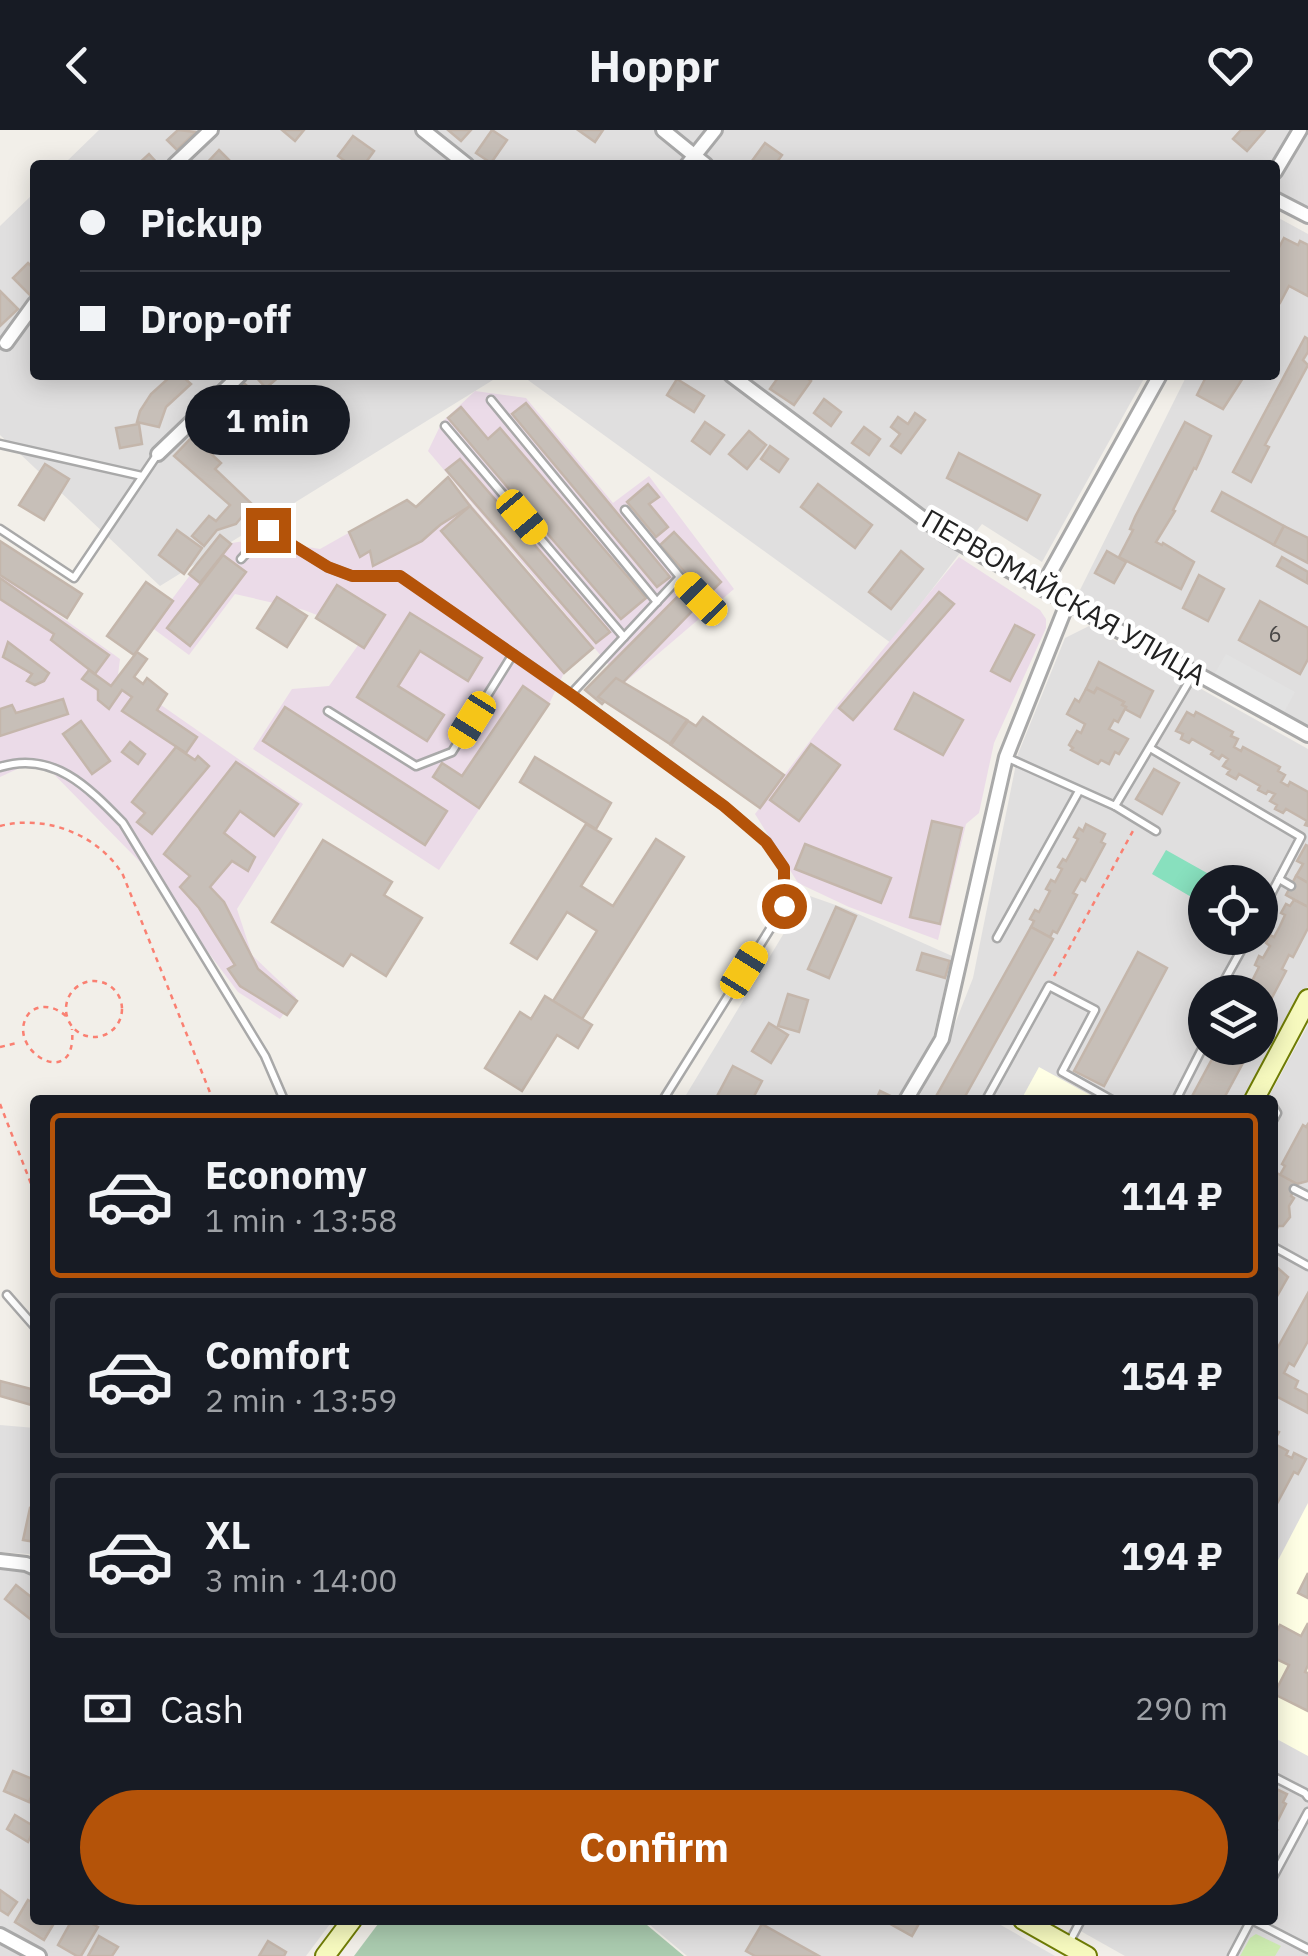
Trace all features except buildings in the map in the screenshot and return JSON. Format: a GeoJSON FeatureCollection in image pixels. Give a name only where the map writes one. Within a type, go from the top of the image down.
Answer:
{"type":"FeatureCollection","features":[{"type":"Feature","properties":{"kind":"street"},"geometry":{"type":"LineString","coordinates":[[179,160],[211,130]]}},
{"type":"Feature","properties":{"kind":"street"},"geometry":{"type":"LineString","coordinates":[[422,130],[458,160]]}},
{"type":"Feature","properties":{"kind":"street"},"geometry":{"type":"LineString","coordinates":[[662,130],[694,160]]}},
{"type":"Feature","properties":{"kind":"street"},"geometry":{"type":"LineString","coordinates":[[697,160],[715,130]]}},
{"type":"Feature","properties":{"kind":"street"},"geometry":{"type":"LineString","coordinates":[[1280,164],[1300,130]]}},
{"type":"Feature","properties":{"kind":"street"},"geometry":{"type":"LineString","coordinates":[[1280,202],[1308,216]]}},
{"type":"Feature","properties":{"kind":"street"},"geometry":{"type":"LineString","coordinates":[[6,343],[30,310]]}},
{"type":"Feature","properties":{"kind":"street"},"geometry":{"type":"LineString","coordinates":[[158,454],[235,380]]}},
{"type":"Feature","properties":{"kind":"street","name":"ПЕРВОМАЙСКАЯ УЛИЦА"},"geometry":{"type":"LineString","coordinates":[[738,380],[945,535],[1308,734]]}},
{"type":"Feature","properties":{"kind":"street"},"geometry":{"type":"LineString","coordinates":[[1040,589],[1157,380]]}},
{"type":"Feature","properties":{"kind":"street"},"geometry":{"type":"LineString","coordinates":[[909,1095],[942,1039],[1006,758],[1067,604]]}},
{"type":"Feature","properties":{"kind":"street"},"geometry":{"type":"LineString","coordinates":[[1266,1095],[1308,1000]]}},
{"type":"Feature","properties":{"kind":"street"},"geometry":{"type":"LineString","coordinates":[[0,1562],[30,1566]]}},
{"type":"Feature","properties":{"kind":"street"},"geometry":{"type":"LineString","coordinates":[[325,1956],[348,1925]]}},
{"type":"Feature","properties":{"kind":"street"},"geometry":{"type":"LineString","coordinates":[[1032,1925],[1087,1956]]}},
{"type":"Feature","properties":{"kind":"street"},"geometry":{"type":"LineString","coordinates":[[0,1936],[39,1956]]}},
{"type":"Feature","properties":{"kind":"lane"},"geometry":{"type":"LineString","coordinates":[[491,400],[657,602]]}},
{"type":"Feature","properties":{"kind":"lane"},"geometry":{"type":"LineString","coordinates":[[445,426],[624,638]]}},
{"type":"Feature","properties":{"kind":"lane"},"geometry":{"type":"LineString","coordinates":[[0,444],[142,476]]}},
{"type":"Feature","properties":{"kind":"lane"},"geometry":{"type":"LineString","coordinates":[[0,528],[74,578],[158,454]]}},
{"type":"Feature","properties":{"kind":"lane"},"geometry":{"type":"LineString","coordinates":[[625,510],[701,599]]}},
{"type":"Feature","properties":{"kind":"lane"},"geometry":{"type":"LineString","coordinates":[[242,559],[268,530],[328,567],[352,576],[400,576],[570,694],[724,806],[766,842],[784,868],[784,906],[666,1095]]}},
{"type":"Feature","properties":{"kind":"lane"},"geometry":{"type":"LineString","coordinates":[[570,694],[680,577]]}},
{"type":"Feature","properties":{"kind":"lane"},"geometry":{"type":"LineString","coordinates":[[328,711],[416,766],[452,752],[513,654]]}},
{"type":"Feature","properties":{"kind":"lane"},"geometry":{"type":"LineString","coordinates":[[1114,806],[1194,672]]}},
{"type":"Feature","properties":{"kind":"lane"},"geometry":{"type":"LineString","coordinates":[[1150,748],[1301,838],[1278,883]]}},
{"type":"Feature","properties":{"kind":"lane"},"geometry":{"type":"LineString","coordinates":[[1006,758],[1114,806],[1156,831]]}},
{"type":"Feature","properties":{"kind":"lane"},"geometry":{"type":"LineString","coordinates":[[0,767],[20,760],[68,774],[123,823],[264,1056],[282,1095]]}},
{"type":"Feature","properties":{"kind":"lane"},"geometry":{"type":"LineString","coordinates":[[997,938],[1079,790]]}},
{"type":"Feature","properties":{"kind":"lane"},"geometry":{"type":"LineString","coordinates":[[1280,879],[1291,886]]}},
{"type":"Feature","properties":{"kind":"lane"},"geometry":{"type":"LineString","coordinates":[[989,1095],[1049,986],[1095,1010],[1062,1072],[1103,1095]]}},
{"type":"Feature","properties":{"kind":"lane"},"geometry":{"type":"LineString","coordinates":[[1179,1095],[1194,1065]]}},
{"type":"Feature","properties":{"kind":"lane"},"geometry":{"type":"LineString","coordinates":[[1294,1189],[1308,1196]]}},
{"type":"Feature","properties":{"kind":"lane"},"geometry":{"type":"LineString","coordinates":[[1278,1249],[1308,1266]]}},
{"type":"Feature","properties":{"kind":"lane"},"geometry":{"type":"LineString","coordinates":[[7,1295],[30,1322]]}},
{"type":"Feature","properties":{"kind":"lane"},"geometry":{"type":"LineString","coordinates":[[1278,1779],[1308,1796]]}},
{"type":"Feature","properties":{"kind":"lane"},"geometry":{"type":"LineString","coordinates":[[1278,1867],[1308,1812]]}},
{"type":"Feature","properties":{"kind":"lane"},"geometry":{"type":"LineString","coordinates":[[1068,1945],[1078,1925]]}},
{"type":"Feature","properties":{"kind":"lane"},"geometry":{"type":"LineString","coordinates":[[1232,1956],[1248,1925]]}},
{"type":"Feature","properties":{"kind":"lane"},"geometry":{"type":"LineString","coordinates":[[1260,1925],[1308,1950]]}},
{"type":"Feature","properties":{"kind":"path"},"geometry":{"type":"LineString","coordinates":[[1049,986],[1139,821]]}},
{"type":"Feature","properties":{"kind":"path"},"geometry":{"type":"LineString","coordinates":[[0,826],[30,823],[61,828],[100,846],[114,860],[212,1095]]}},
{"type":"Feature","properties":{"kind":"path"},"geometry":{"type":"LineString","coordinates":[[32,1060],[53,1062],[70,1048],[72,1027],[66,1006],[76,987],[97,981],[116,991],[122,1012],[112,1031],[92,1037],[72,1027]]}},
{"type":"Feature","properties":{"kind":"path"},"geometry":{"type":"LineString","coordinates":[[23,1052],[17,1032],[28,1013],[48,1006],[67,1017]]}},
{"type":"Feature","properties":{"kind":"path"},"geometry":{"type":"LineString","coordinates":[[0,1048],[18,1042]]}},
{"type":"Feature","properties":{"kind":"path"},"geometry":{"type":"LineString","coordinates":[[0,1104],[30,1181]]}},
{"type":"Feature","properties":{"kind":"shaded area"},"geometry":{"type":"Polygon","coordinates":[[[99,130],[1308,130],[1308,207],[1280,192],[1280,160],[68,160],[99,130]]]}},
{"type":"Feature","properties":{"kind":"shaded area"},"geometry":{"type":"Polygon","coordinates":[[[30,197],[30,380],[493,380],[160,586],[0,435],[0,226],[30,197]]]}},
{"type":"Feature","properties":{"kind":"shaded area"},"geometry":{"type":"Polygon","coordinates":[[[1280,219],[1308,234],[1308,729],[1076,598],[1185,380],[1280,380],[1280,219]]]}},
{"type":"Feature","properties":{"kind":"shaded area"},"geometry":{"type":"Polygon","coordinates":[[[528,380],[1143,380],[1042,562],[982,524],[891,643],[528,380]]]}},
{"type":"Feature","properties":{"kind":"shaded area"},"geometry":{"type":"Polygon","coordinates":[[[475,391],[526,398],[613,503],[649,476],[734,589],[624,683],[428,451],[442,422],[475,391]]]}},
{"type":"Feature","properties":{"kind":"shaded area"},"geometry":{"type":"Polygon","coordinates":[[[448,477],[593,648],[564,673],[549,704],[439,870],[253,749],[292,689],[329,686],[366,634],[304,610],[235,594],[189,655],[151,627],[212,546],[258,539],[320,549],[407,500],[416,507],[448,477]]]}},
{"type":"Feature","properties":{"kind":"shaded area"},"geometry":{"type":"Polygon","coordinates":[[[959,557],[1040,610],[1046,628],[994,743],[979,813],[966,824],[938,940],[798,883],[755,814],[838,704],[959,557]]]}},
{"type":"Feature","properties":{"kind":"shaded area"},"geometry":{"type":"Polygon","coordinates":[[[0,573],[120,659],[118,675],[303,804],[237,909],[252,955],[296,997],[280,1019],[238,992],[141,863],[39,759],[0,777],[0,573]]]}},
{"type":"Feature","properties":{"kind":"shaded area"},"geometry":{"type":"Polygon","coordinates":[[[1089,626],[1308,749],[1308,986],[1278,1042],[1278,975],[1188,975],[1188,1065],[1266,1065],[1250,1095],[920,1095],[945,1049],[973,978],[1018,754],[1065,638],[1089,626]]]}},
{"type":"Feature","properties":{"kind":"shaded area"},"geometry":{"type":"Polygon","coordinates":[[[1226,654],[1295,692],[1283,714],[1214,675],[1226,654]]]}},
{"type":"Feature","properties":{"kind":"shaded area"},"geometry":{"type":"Polygon","coordinates":[[[807,895],[952,956],[933,1037],[899,1095],[686,1095],[807,895]]]}},
{"type":"Feature","properties":{"kind":"shaded area"},"geometry":{"type":"Polygon","coordinates":[[[1308,1025],[1308,1956],[1125,1956],[1070,1925],[1278,1925],[1278,1095],[1270,1095],[1308,1025]]]}},
{"type":"Feature","properties":{"kind":"shaded area"},"geometry":{"type":"Polygon","coordinates":[[[1039,1067],[1090,1095],[1024,1095],[1039,1067]]]}},
{"type":"Feature","properties":{"kind":"shaded area"},"geometry":{"type":"Polygon","coordinates":[[[0,1425],[30,1428],[30,1554],[0,1552],[0,1425]]]}},
{"type":"Feature","properties":{"kind":"shaded area"},"geometry":{"type":"Polygon","coordinates":[[[1308,1503],[1308,1756],[1278,1740],[1278,1560],[1308,1503]]]}},
{"type":"Feature","properties":{"kind":"shaded area"},"geometry":{"type":"Polygon","coordinates":[[[0,1569],[30,1574],[30,1925],[329,1925],[306,1956],[0,1956],[0,1569]]]}},
{"type":"Feature","properties":{"kind":"shaded area"},"geometry":{"type":"Polygon","coordinates":[[[377,1925],[647,1925],[684,1956],[354,1956],[377,1925]]]}},
{"type":"Feature","properties":{"kind":"shaded area"},"geometry":{"type":"Polygon","coordinates":[[[650,1925],[1001,1925],[1055,1956],[687,1956],[650,1925]]]}},
{"type":"Feature","properties":{"kind":"green space"},"geometry":{"type":"Polygon","coordinates":[[[1166,850],[1193,865],[1188,865],[1188,895],[1152,874],[1166,850]]]}},
{"type":"Feature","properties":{"kind":"green space"},"geometry":{"type":"Polygon","coordinates":[[[1256,1934],[1281,1946],[1275,1956],[1240,1956],[1256,1934]]]}},
{"type":"Feature","properties":{"kind":"route"},"geometry":{"type":"LineString","coordinates":[[268,530],[328,567],[352,576],[400,576],[724,806],[766,842],[784,868],[784,906]]}}]}
